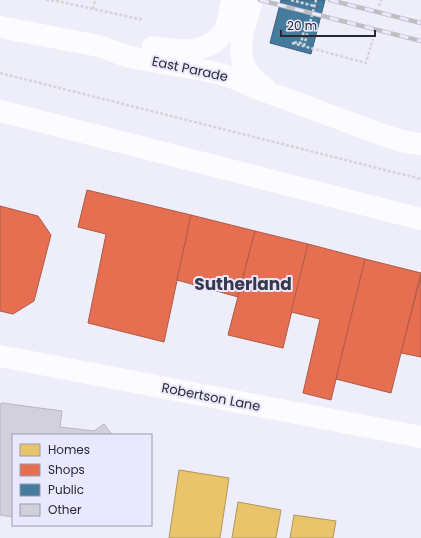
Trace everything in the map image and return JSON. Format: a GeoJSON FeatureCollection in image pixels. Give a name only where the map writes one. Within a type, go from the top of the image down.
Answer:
{"type":"FeatureCollection","features":[{"type":"Feature","properties":{"kind":"street"},"geometry":{"type":"LineString","coordinates":[[232,0],[241,54],[245,68],[254,80],[268,90],[299,104]]}},
{"type":"Feature","properties":{"kind":"street"},"geometry":{"type":"LineString","coordinates":[[98,46],[120,49],[146,46],[174,50],[202,48],[216,41],[223,32],[237,24],[252,0]]}},
{"type":"Feature","properties":{"kind":"street","name":"East Parade"},"geometry":{"type":"LineString","coordinates":[[0,27],[98,46],[130,57],[223,74],[299,104],[401,141],[421,144]]}},
{"type":"Feature","properties":{"kind":"street"},"geometry":{"type":"LineString","coordinates":[[0,111],[421,219]]}},
{"type":"Feature","properties":{"kind":"street","name":"Robertson Lane"},"geometry":{"type":"LineString","coordinates":[[0,356],[421,438]]}},
{"type":"Feature","properties":{"kind":"path"},"geometry":{"type":"LineString","coordinates":[[46,0],[58,1],[146,20]]}},
{"type":"Feature","properties":{"kind":"path"},"geometry":{"type":"LineString","coordinates":[[93,9],[95,0]]}},
{"type":"Feature","properties":{"kind":"path"},"geometry":{"type":"LineString","coordinates":[[291,0],[314,6]]}},
{"type":"Feature","properties":{"kind":"path"},"geometry":{"type":"LineString","coordinates":[[304,46],[316,0]]}},
{"type":"Feature","properties":{"kind":"path"},"geometry":{"type":"LineString","coordinates":[[379,6],[380,0]]}},
{"type":"Feature","properties":{"kind":"path"},"geometry":{"type":"LineString","coordinates":[[306,22],[301,43],[297,42],[292,44],[366,62],[373,39]]}},
{"type":"Feature","properties":{"kind":"path"},"geometry":{"type":"LineString","coordinates":[[0,73],[421,179]]}},
{"type":"Feature","properties":{"kind":"building: Homes"},"geometry":{"type":"Polygon","coordinates":[[[179,470],[229,478],[220,538],[169,538],[179,470]]]}},
{"type":"Feature","properties":{"kind":"building: Homes"},"geometry":{"type":"Polygon","coordinates":[[[238,502],[281,510],[276,538],[232,538],[238,502]]]}},
{"type":"Feature","properties":{"kind":"building: Homes"},"geometry":{"type":"Polygon","coordinates":[[[294,515],[336,521],[333,538],[290,538],[294,515]]]}},
{"type":"Feature","properties":{"kind":"building: Shops"},"geometry":{"type":"Polygon","coordinates":[[[87,190],[191,215],[164,342],[88,323],[106,234],[78,227],[87,190]]]}},
{"type":"Feature","properties":{"kind":"building: Shops"},"geometry":{"type":"Polygon","coordinates":[[[0,206],[38,216],[51,235],[34,301],[13,314],[0,311],[0,206]]]}},
{"type":"Feature","properties":{"kind":"building: Shops"},"geometry":{"type":"Polygon","coordinates":[[[191,215],[255,231],[238,297],[177,280],[191,215]]]}},
{"type":"Feature","properties":{"kind":"building: Shops"},"geometry":{"type":"Polygon","coordinates":[[[255,231],[308,244],[283,348],[228,335],[255,231]]]}},
{"type":"Feature","properties":{"kind":"building: Shops"},"geometry":{"type":"Polygon","coordinates":[[[308,244],[365,259],[331,400],[303,393],[320,319],[291,312],[308,244]]]}},
{"type":"Feature","properties":{"kind":"building: Shops"},"geometry":{"type":"Polygon","coordinates":[[[365,259],[421,273],[391,393],[336,379],[365,259]]]}},
{"type":"Feature","properties":{"kind":"building: Shops"},"geometry":{"type":"Polygon","coordinates":[[[421,275],[421,357],[401,353],[421,275]]]}},
{"type":"Feature","properties":{"kind":"building: Public"},"geometry":{"type":"Polygon","coordinates":[[[281,0],[325,0],[311,54],[270,43],[281,0]]]}},
{"type":"Feature","properties":{"kind":"building: Other"},"geometry":{"type":"Polygon","coordinates":[[[2,403],[62,411],[60,427],[94,431],[104,424],[111,434],[12,434],[12,517],[0,515],[0,404],[2,403]]]}},
{"type":"Feature","properties":{"kind":"railway"},"geometry":{"type":"LineString","coordinates":[[260,0],[421,41]]}},
{"type":"Feature","properties":{"kind":"railway"},"geometry":{"type":"LineString","coordinates":[[330,0],[421,23]]}},
{"type":"Feature","properties":{"kind":"district","name":"Sutherland"},"geometry":{"type":"Point","coordinates":[243,284]}}]}
